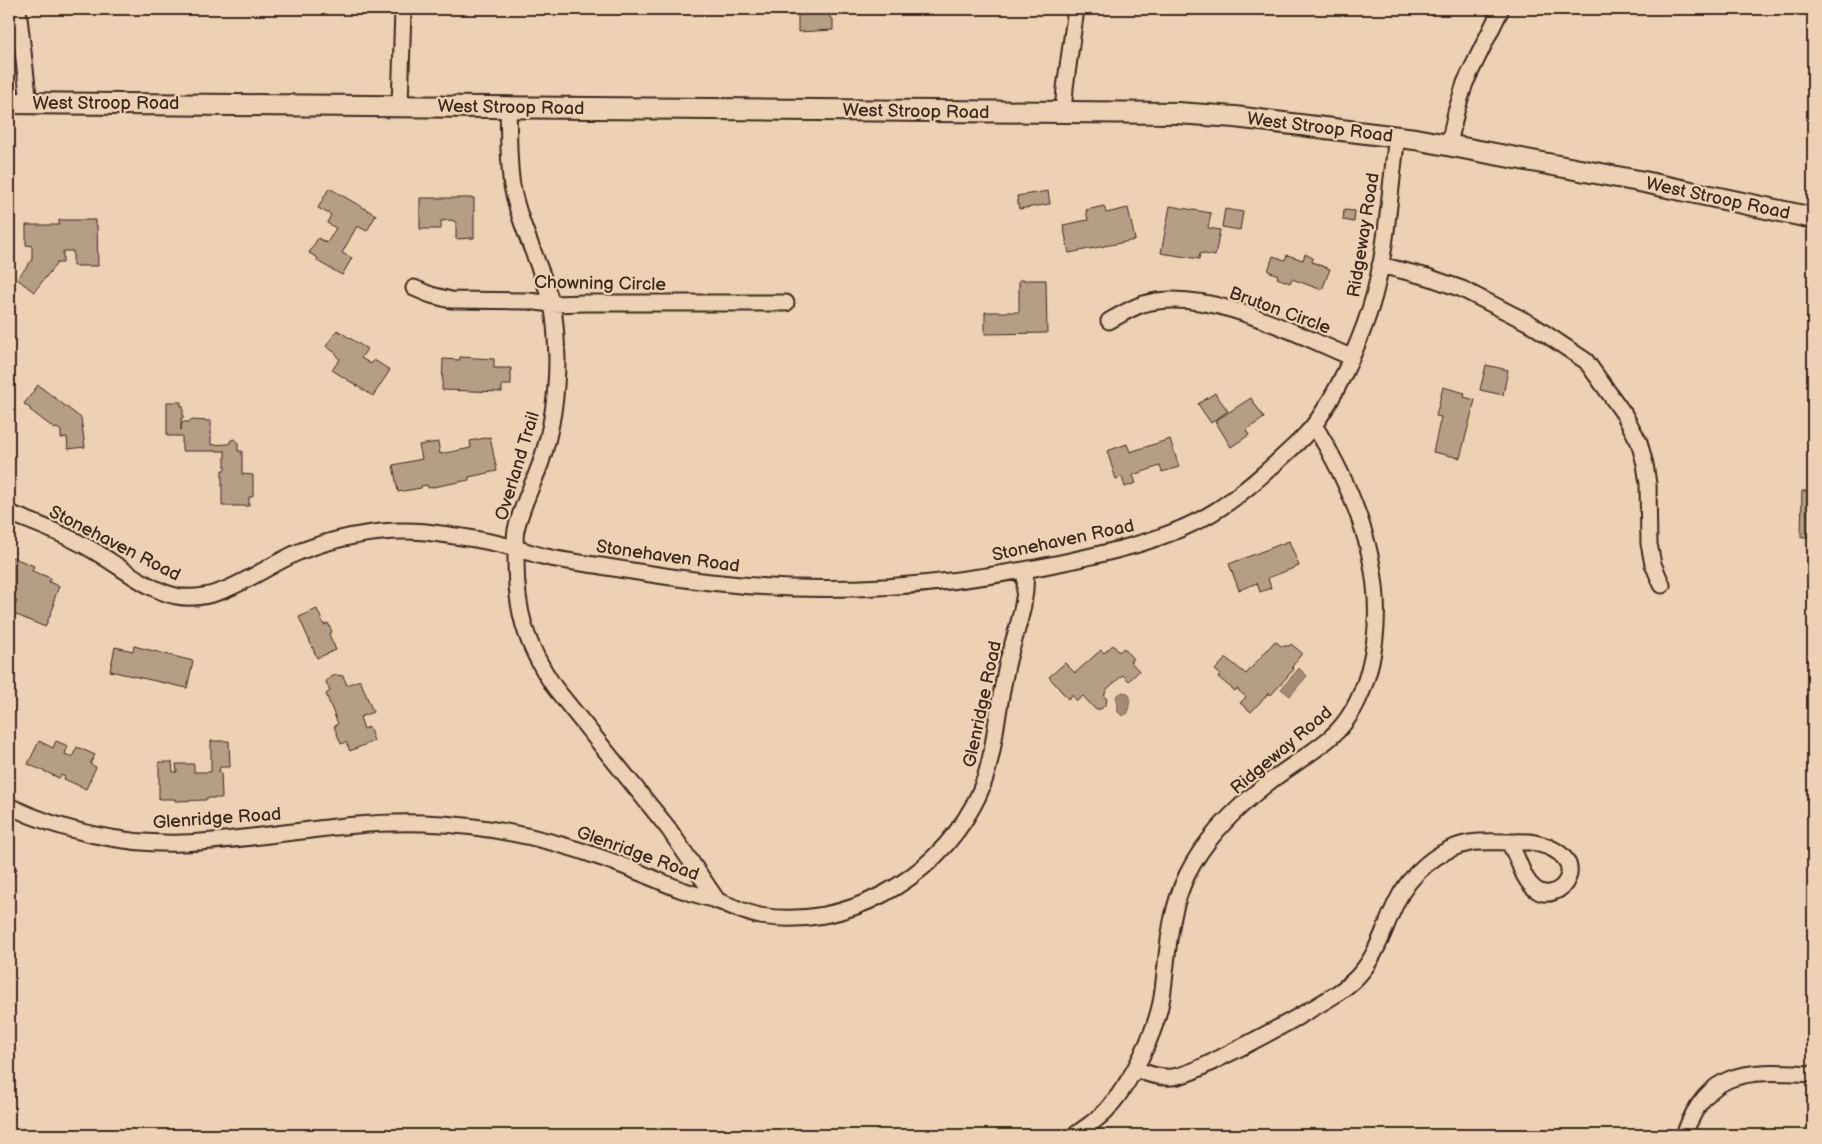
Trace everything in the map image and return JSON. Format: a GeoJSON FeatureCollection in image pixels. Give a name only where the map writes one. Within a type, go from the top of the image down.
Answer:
{"type":"FeatureCollection","features":[{"type":"Feature","properties":{"kind":"main road","name":"West Stroop Road"},"geometry":{"type":"LineString","coordinates":[[9,102],[1063,113],[1177,112],[1397,136],[1644,182],[1813,218]]}},
{"type":"Feature","properties":{"kind":"street"},"geometry":{"type":"LineString","coordinates":[[18,9],[29,103]]}},
{"type":"Feature","properties":{"kind":"street"},"geometry":{"type":"LineString","coordinates":[[400,106],[403,9]]}},
{"type":"Feature","properties":{"kind":"street"},"geometry":{"type":"LineString","coordinates":[[1063,113],[1076,9]]}},
{"type":"Feature","properties":{"kind":"street"},"geometry":{"type":"LineString","coordinates":[[1449,145],[1465,83],[1501,9]]}},
{"type":"Feature","properties":{"kind":"street","name":"Overland Trail"},"geometry":{"type":"LineString","coordinates":[[508,107],[512,187],[555,319],[557,358],[555,396],[550,428],[541,461],[516,532],[516,588],[520,615],[528,640],[540,666],[555,688],[668,828],[717,900]]}},
{"type":"Feature","properties":{"kind":"street","name":"Ridgeway Road"},"geometry":{"type":"LineString","coordinates":[[1075,1135],[1096,1120],[1110,1106],[1136,1068],[1156,1019],[1162,998],[1169,929],[1177,898],[1187,874],[1207,843],[1225,821],[1268,783],[1330,737],[1354,710],[1364,689],[1372,658],[1377,625],[1378,604],[1372,566],[1365,531],[1348,485],[1334,456],[1314,425],[1325,409],[1351,358],[1364,327],[1373,298],[1380,265],[1397,136]]}},
{"type":"Feature","properties":{"kind":"street"},"geometry":{"type":"LineString","coordinates":[[1380,265],[1428,277],[1462,289],[1531,324],[1586,361],[1624,414],[1638,442],[1645,464],[1648,484],[1649,544],[1653,564],[1662,585]]}},
{"type":"Feature","properties":{"kind":"street","name":"Chowning Circle"},"geometry":{"type":"LineString","coordinates":[[414,288],[451,300],[529,301],[551,304],[586,302],[786,303]]}},
{"type":"Feature","properties":{"kind":"street","name":"Bruton Circle"},"geometry":{"type":"LineString","coordinates":[[1109,321],[1143,304],[1163,300],[1184,300],[1217,306],[1243,314],[1351,358]]}},
{"type":"Feature","properties":{"kind":"street","name":"Stonehaven Road"},"geometry":{"type":"LineString","coordinates":[[9,513],[57,532],[88,547],[135,577],[162,591],[174,596],[191,598],[210,596],[268,566],[327,542],[360,535],[395,531],[464,537],[544,556],[635,572],[708,582],[758,587],[878,588],[938,583],[1025,570],[1109,552],[1148,541],[1218,510],[1245,490],[1300,441],[1314,425]]}},
{"type":"Feature","properties":{"kind":"street","name":"Glenridge Road"},"geometry":{"type":"LineString","coordinates":[[9,806],[62,826],[94,834],[140,841],[170,843],[236,839],[334,826],[424,823],[476,827],[558,843],[604,858],[684,891],[717,900],[751,914],[765,917],[794,918],[842,912],[869,902],[920,871],[959,830],[974,805],[992,756],[1008,662],[1025,599],[1025,570]]}},
{"type":"Feature","properties":{"kind":"street"},"geometry":{"type":"LineString","coordinates":[[1136,1068],[1148,1074],[1174,1077],[1251,1042],[1335,995],[1356,978],[1367,966],[1376,950],[1396,901],[1409,882],[1422,868],[1438,856],[1469,843],[1487,841],[1508,842]]}},
{"type":"Feature","properties":{"kind":"street"},"geometry":{"type":"LineString","coordinates":[[1684,1135],[1694,1113],[1706,1094],[1731,1077],[1773,1072],[1813,1074]]}},
{"type":"Feature","properties":{"kind":"shaded area"},"geometry":{"type":"Polygon","coordinates":[[[1299,668],[1307,676],[1290,696],[1281,689],[1299,668]]]}},
{"type":"Feature","properties":{"kind":"shaded area"},"geometry":{"type":"Polygon","coordinates":[[[1123,692],[1128,693],[1130,697],[1128,713],[1122,716],[1117,711],[1116,696],[1123,692]]]}},
{"type":"Feature","properties":{"kind":"building"},"geometry":{"type":"Polygon","coordinates":[[[830,11],[830,18],[833,19],[833,30],[798,32],[798,12],[830,11]]]}},
{"type":"Feature","properties":{"kind":"building"},"geometry":{"type":"Polygon","coordinates":[[[329,188],[376,215],[367,231],[357,226],[342,253],[352,258],[342,275],[317,261],[318,258],[309,253],[318,238],[327,243],[336,228],[327,223],[331,215],[318,208],[329,188]]]}},
{"type":"Feature","properties":{"kind":"building"},"geometry":{"type":"Polygon","coordinates":[[[1048,191],[1050,204],[1019,209],[1017,196],[1048,191]]]}},
{"type":"Feature","properties":{"kind":"building"},"geometry":{"type":"Polygon","coordinates":[[[420,198],[474,198],[474,238],[456,239],[456,222],[451,220],[441,221],[441,229],[420,229],[420,198]]]}},
{"type":"Feature","properties":{"kind":"building"},"geometry":{"type":"Polygon","coordinates":[[[1104,206],[1106,213],[1128,208],[1135,240],[1069,253],[1063,225],[1088,220],[1086,210],[1104,206]]]}},
{"type":"Feature","properties":{"kind":"building"},"geometry":{"type":"Polygon","coordinates":[[[1170,206],[1211,213],[1208,228],[1220,230],[1215,256],[1200,253],[1199,259],[1161,253],[1170,206]]]}},
{"type":"Feature","properties":{"kind":"building"},"geometry":{"type":"Polygon","coordinates":[[[1225,209],[1243,212],[1240,230],[1222,227],[1225,209]]]}},
{"type":"Feature","properties":{"kind":"building"},"geometry":{"type":"Polygon","coordinates":[[[1344,210],[1355,211],[1354,222],[1343,220],[1344,210]]]}},
{"type":"Feature","properties":{"kind":"building"},"geometry":{"type":"Polygon","coordinates":[[[59,220],[95,220],[95,225],[97,225],[98,266],[73,266],[73,251],[63,251],[63,263],[57,263],[34,292],[17,279],[32,260],[32,246],[26,245],[26,225],[59,225],[59,220]]]}},
{"type":"Feature","properties":{"kind":"building"},"geometry":{"type":"Polygon","coordinates":[[[1305,254],[1313,258],[1312,262],[1330,269],[1322,290],[1292,279],[1290,283],[1277,278],[1278,275],[1268,271],[1273,256],[1285,260],[1287,255],[1303,260],[1305,254]]]}},
{"type":"Feature","properties":{"kind":"building"},"geometry":{"type":"Polygon","coordinates":[[[1019,280],[1046,280],[1047,333],[985,334],[985,312],[1019,312],[1019,280]]]}},
{"type":"Feature","properties":{"kind":"building"},"geometry":{"type":"Polygon","coordinates":[[[337,330],[367,349],[361,358],[371,364],[374,360],[390,370],[373,396],[332,370],[340,359],[336,356],[337,354],[326,346],[337,330]]]}},
{"type":"Feature","properties":{"kind":"building"},"geometry":{"type":"Polygon","coordinates":[[[460,357],[494,359],[494,368],[511,368],[511,385],[502,385],[502,392],[442,390],[443,359],[460,360],[460,357]]]}},
{"type":"Feature","properties":{"kind":"building"},"geometry":{"type":"Polygon","coordinates":[[[1486,365],[1508,370],[1503,395],[1480,390],[1486,365]]]}},
{"type":"Feature","properties":{"kind":"building"},"geometry":{"type":"Polygon","coordinates":[[[38,385],[81,418],[85,447],[68,449],[67,437],[61,438],[61,431],[57,428],[55,429],[24,404],[38,385]]]}},
{"type":"Feature","properties":{"kind":"building"},"geometry":{"type":"Polygon","coordinates":[[[1443,387],[1465,393],[1464,397],[1475,400],[1460,458],[1433,452],[1441,417],[1436,416],[1443,387]]]}},
{"type":"Feature","properties":{"kind":"building"},"geometry":{"type":"Polygon","coordinates":[[[1215,393],[1228,411],[1211,423],[1198,404],[1215,393]]]}},
{"type":"Feature","properties":{"kind":"building"},"geometry":{"type":"Polygon","coordinates":[[[1251,398],[1264,418],[1246,430],[1249,435],[1231,447],[1215,421],[1251,398]]]}},
{"type":"Feature","properties":{"kind":"building"},"geometry":{"type":"Polygon","coordinates":[[[167,402],[181,402],[181,406],[183,406],[181,430],[182,422],[190,422],[190,420],[211,421],[211,445],[229,444],[231,440],[235,439],[238,442],[238,451],[242,451],[242,474],[253,475],[253,495],[249,497],[249,506],[222,506],[222,470],[225,470],[225,451],[182,451],[182,436],[167,436],[167,402]]]}},
{"type":"Feature","properties":{"kind":"building"},"geometry":{"type":"Polygon","coordinates":[[[490,437],[497,471],[469,477],[469,480],[428,488],[427,485],[421,486],[421,488],[398,492],[393,465],[422,459],[419,445],[438,442],[440,454],[471,448],[470,441],[490,437]]]}},
{"type":"Feature","properties":{"kind":"building"},"geometry":{"type":"Polygon","coordinates":[[[1170,439],[1179,467],[1162,472],[1160,466],[1133,475],[1136,483],[1125,487],[1122,477],[1116,479],[1107,451],[1127,444],[1130,452],[1170,439]]]}},
{"type":"Feature","properties":{"kind":"building"},"geometry":{"type":"Polygon","coordinates":[[[1802,491],[1813,491],[1813,537],[1801,537],[1802,491]]]}},
{"type":"Feature","properties":{"kind":"building"},"geometry":{"type":"Polygon","coordinates":[[[1289,541],[1299,566],[1268,578],[1271,588],[1260,592],[1257,583],[1239,590],[1229,564],[1289,541]]]}},
{"type":"Feature","properties":{"kind":"building"},"geometry":{"type":"Polygon","coordinates":[[[9,556],[34,566],[32,571],[51,578],[49,582],[59,586],[53,603],[54,606],[45,627],[12,613],[17,601],[9,597],[9,556]]]}},
{"type":"Feature","properties":{"kind":"building"},"geometry":{"type":"Polygon","coordinates":[[[317,609],[324,625],[328,623],[332,632],[329,634],[336,650],[317,658],[299,617],[317,609]]]}},
{"type":"Feature","properties":{"kind":"building"},"geometry":{"type":"Polygon","coordinates":[[[1275,641],[1281,646],[1289,646],[1291,644],[1302,653],[1292,667],[1294,669],[1271,695],[1269,693],[1251,712],[1240,703],[1246,697],[1237,689],[1235,691],[1218,677],[1221,675],[1215,670],[1226,658],[1246,674],[1275,641]]]}},
{"type":"Feature","properties":{"kind":"building"},"geometry":{"type":"Polygon","coordinates":[[[1113,645],[1119,652],[1124,648],[1133,659],[1130,661],[1139,671],[1129,681],[1123,675],[1107,689],[1104,696],[1107,699],[1106,704],[1101,709],[1095,709],[1083,696],[1077,701],[1072,695],[1068,699],[1049,677],[1065,663],[1075,673],[1101,650],[1104,653],[1113,645]]]}},
{"type":"Feature","properties":{"kind":"building"},"geometry":{"type":"Polygon","coordinates":[[[134,646],[193,661],[187,688],[110,671],[115,647],[133,651],[134,646]]]}},
{"type":"Feature","properties":{"kind":"building"},"geometry":{"type":"Polygon","coordinates":[[[336,675],[343,676],[347,685],[360,680],[373,712],[360,717],[364,729],[369,727],[374,741],[350,751],[346,742],[341,744],[334,726],[338,724],[326,694],[330,691],[326,682],[329,678],[336,675]]]}},
{"type":"Feature","properties":{"kind":"building"},"geometry":{"type":"Polygon","coordinates":[[[39,741],[53,748],[56,741],[68,746],[65,754],[72,757],[77,747],[95,755],[90,764],[96,767],[86,789],[64,779],[65,777],[61,775],[59,778],[28,764],[39,741]]]}},
{"type":"Feature","properties":{"kind":"building"},"geometry":{"type":"Polygon","coordinates":[[[211,741],[229,741],[230,767],[220,767],[219,772],[221,772],[222,798],[175,801],[175,799],[159,799],[159,762],[172,762],[173,772],[177,772],[176,764],[194,764],[194,772],[211,772],[211,741]]]}},
{"type":"Feature","properties":{"kind":"building"},"geometry":{"type":"Polygon","coordinates":[[[9,865],[17,868],[10,887],[9,886],[9,865]]]}}]}
